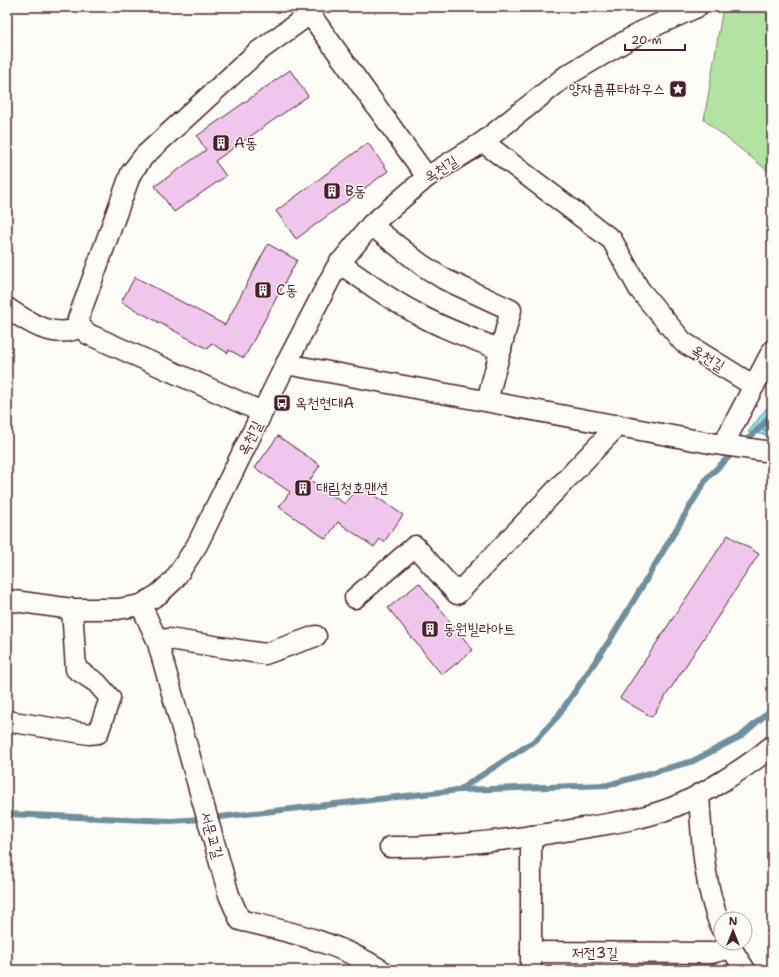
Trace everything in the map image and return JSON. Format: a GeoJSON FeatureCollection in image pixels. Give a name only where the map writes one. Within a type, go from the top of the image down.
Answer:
{"type":"FeatureCollection","features":[{"type":"Feature","properties":{"kind":"street","name":"옥천길"},"geometry":{"type":"LineString","coordinates":[[7,600],[72,609],[118,609],[141,605],[159,594],[174,580],[197,546],[286,364],[339,263],[371,225],[427,177],[483,142],[566,76],[643,31],[697,7]]}},
{"type":"Feature","properties":{"kind":"street"},"geometry":{"type":"LineString","coordinates":[[262,412],[88,334],[80,327],[78,319],[81,309],[131,173],[144,156],[256,53],[307,10],[427,177]]}},
{"type":"Feature","properties":{"kind":"street","name":"옥천길"},"geometry":{"type":"LineString","coordinates":[[483,142],[612,240],[639,289],[683,342],[754,386]]}},
{"type":"Feature","properties":{"kind":"street"},"geometry":{"type":"LineString","coordinates":[[371,225],[422,265],[444,278],[511,310],[487,401]]}},
{"type":"Feature","properties":{"kind":"street"},"geometry":{"type":"LineString","coordinates":[[339,263],[385,295],[415,313],[453,331],[501,350]]}},
{"type":"Feature","properties":{"kind":"street"},"geometry":{"type":"LineString","coordinates":[[7,308],[31,324],[60,333],[68,332],[80,327]]}},
{"type":"Feature","properties":{"kind":"street"},"geometry":{"type":"LineString","coordinates":[[716,444],[754,386],[772,351]]}},
{"type":"Feature","properties":{"kind":"street"},"geometry":{"type":"LineString","coordinates":[[286,364],[716,444],[772,452]]}},
{"type":"Feature","properties":{"kind":"street"},"geometry":{"type":"LineString","coordinates":[[354,598],[415,546],[457,594],[618,425]]}},
{"type":"Feature","properties":{"kind":"street","name":"서문교길"},"geometry":{"type":"LineString","coordinates":[[141,605],[157,640],[229,895],[240,920],[308,936],[341,949],[381,970]]}},
{"type":"Feature","properties":{"kind":"street"},"geometry":{"type":"LineString","coordinates":[[7,721],[89,734],[98,733],[110,698],[97,683],[76,668],[72,609]]}},
{"type":"Feature","properties":{"kind":"street"},"geometry":{"type":"LineString","coordinates":[[157,640],[169,639],[265,654],[277,652],[316,636]]}},
{"type":"Feature","properties":{"kind":"street"},"geometry":{"type":"LineString","coordinates":[[390,847],[432,847],[531,836],[639,819],[672,808],[699,794],[724,779],[772,746]]}},
{"type":"Feature","properties":{"kind":"street"},"geometry":{"type":"LineString","coordinates":[[699,794],[707,885],[714,911]]}},
{"type":"Feature","properties":{"kind":"street","name":"저전3길"},"geometry":{"type":"LineString","coordinates":[[531,836],[531,961],[711,953],[716,951]]}},
{"type":"Feature","properties":{"kind":"street","name":"저전3길"},"geometry":{"type":"LineString","coordinates":[[733,951],[745,970]]}},
{"type":"Feature","properties":{"kind":"green space"},"geometry":{"type":"Polygon","coordinates":[[[723,7],[772,7],[772,174],[704,120],[723,7]]]}},
{"type":"Feature","properties":{"kind":"water"},"geometry":{"type":"Polygon","coordinates":[[[772,401],[772,436],[748,432],[772,401]]]}},
{"type":"Feature","properties":{"kind":"building","name":"A동"},"geometry":{"type":"Polygon","coordinates":[[[290,70],[308,96],[215,161],[226,176],[174,212],[155,186],[206,150],[197,136],[290,70]]]}},
{"type":"Feature","properties":{"kind":"building","name":"B동"},"geometry":{"type":"Polygon","coordinates":[[[368,143],[388,171],[296,239],[276,211],[368,143]]]}},
{"type":"Feature","properties":{"kind":"building","name":"C동"},"geometry":{"type":"Polygon","coordinates":[[[268,244],[297,260],[244,358],[229,350],[228,353],[211,343],[208,349],[121,302],[135,277],[225,325],[268,244]]]}},
{"type":"Feature","properties":{"kind":"building","name":"대림청호맨션"},"geometry":{"type":"Polygon","coordinates":[[[278,436],[320,465],[310,480],[345,504],[359,485],[403,515],[384,542],[380,539],[374,547],[338,522],[326,539],[279,507],[290,492],[255,468],[278,436]]]}},
{"type":"Feature","properties":{"kind":"building"},"geometry":{"type":"Polygon","coordinates":[[[728,535],[759,554],[652,717],[620,698],[728,535]]]}},
{"type":"Feature","properties":{"kind":"building","name":"동원빌라아트"},"geometry":{"type":"Polygon","coordinates":[[[419,583],[473,650],[442,675],[388,608],[419,583]]]}},
{"type":"Feature","properties":{"kind":"waterway"},"geometry":{"type":"LineString","coordinates":[[744,443],[772,416]]}},
{"type":"Feature","properties":{"kind":"waterway"},"geometry":{"type":"LineString","coordinates":[[7,814],[171,821],[202,819],[459,790],[536,740],[558,716],[610,640],[707,478],[735,451]]}},
{"type":"Feature","properties":{"kind":"waterway"},"geometry":{"type":"LineString","coordinates":[[460,790],[608,785],[693,761],[741,736],[772,709]]}},
{"type":"Feature","properties":{"kind":"place","name":"양자콤퓨타하우스"},"geometry":{"type":"Point","coordinates":[678,89]}},
{"type":"Feature","properties":{"kind":"place","name":"A동"},"geometry":{"type":"Point","coordinates":[221,143]}},
{"type":"Feature","properties":{"kind":"place","name":"B동"},"geometry":{"type":"Point","coordinates":[332,191]}},
{"type":"Feature","properties":{"kind":"place","name":"C동"},"geometry":{"type":"Point","coordinates":[263,290]}},
{"type":"Feature","properties":{"kind":"place","name":"옥천현대A"},"geometry":{"type":"Point","coordinates":[282,403]}},
{"type":"Feature","properties":{"kind":"place","name":"대림청호맨션"},"geometry":{"type":"Point","coordinates":[303,488]}},
{"type":"Feature","properties":{"kind":"place","name":"동원빌라아트"},"geometry":{"type":"Point","coordinates":[430,629]}}]}
